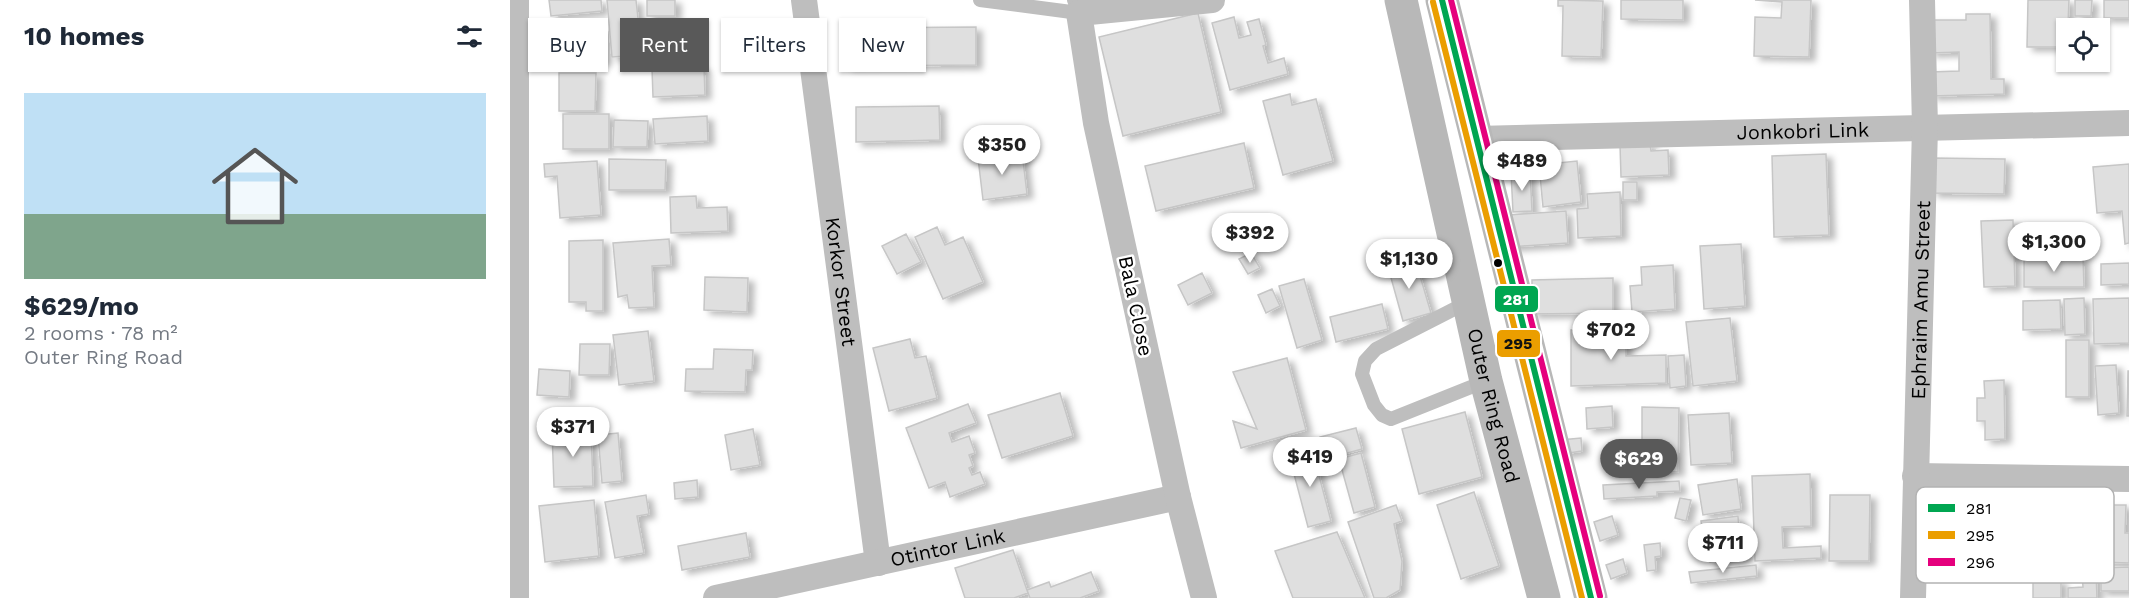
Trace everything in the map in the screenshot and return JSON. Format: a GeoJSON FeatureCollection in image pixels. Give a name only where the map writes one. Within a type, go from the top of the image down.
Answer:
{"type":"FeatureCollection","features":[{"type":"Feature","properties":{"kind":"main road","name":"Outer Ring Road"},"geometry":{"type":"LineString","coordinates":[[1401,0],[1486,381],[1544,598]]}},
{"type":"Feature","properties":{"kind":"main road"},"geometry":{"type":"LineString","coordinates":[[1442,0],[1591,598]]}},
{"type":"Feature","properties":{"kind":"street"},"geometry":{"type":"LineString","coordinates":[[516,0],[516,598]]}},
{"type":"Feature","properties":{"kind":"street","name":"Korkor Street"},"geometry":{"type":"LineString","coordinates":[[804,0],[878,563]]}},
{"type":"Feature","properties":{"kind":"street"},"geometry":{"type":"LineString","coordinates":[[1076,6],[1212,0]]}},
{"type":"Feature","properties":{"kind":"street","name":"Ephraim Amu Street"},"geometry":{"type":"LineString","coordinates":[[1913,598],[1925,128],[1922,0]]}},
{"type":"Feature","properties":{"kind":"street","name":"Bala Close"},"geometry":{"type":"LineString","coordinates":[[1076,6],[1096,123],[1178,497],[1204,598]]}},
{"type":"Feature","properties":{"kind":"street","name":"Jonkobri Link"},"geometry":{"type":"LineString","coordinates":[[1477,139],[2129,123]]}},
{"type":"Feature","properties":{"kind":"street"},"geometry":{"type":"LineString","coordinates":[[1915,476],[2129,479]]}},
{"type":"Feature","properties":{"kind":"street","name":"Otintor Link"},"geometry":{"type":"LineString","coordinates":[[716,598],[1178,497]]}},
{"type":"Feature","properties":{"kind":"lane"},"geometry":{"type":"LineString","coordinates":[[980,0],[1076,6]]}},
{"type":"Feature","properties":{"kind":"lane"},"geometry":{"type":"LineString","coordinates":[[1468,302],[1376,349],[1365,361],[1362,374],[1374,405],[1382,415],[1391,419],[1486,381]]}},
{"type":"Feature","properties":{"kind":"building"},"geometry":{"type":"Polygon","coordinates":[[[549,0],[601,0],[602,11],[551,16],[549,0]]]}},
{"type":"Feature","properties":{"kind":"building"},"geometry":{"type":"Polygon","coordinates":[[[607,0],[636,0],[638,18],[620,18],[620,56],[612,57],[607,0]]]}},
{"type":"Feature","properties":{"kind":"building"},"geometry":{"type":"Polygon","coordinates":[[[647,0],[675,0],[675,16],[647,16],[647,0]]]}},
{"type":"Feature","properties":{"kind":"building"},"geometry":{"type":"Polygon","coordinates":[[[1558,0],[1603,1],[1601,57],[1562,56],[1563,6],[1558,6],[1558,0]]]}},
{"type":"Feature","properties":{"kind":"building"},"geometry":{"type":"Polygon","coordinates":[[[1621,0],[1683,0],[1683,20],[1621,19],[1621,0]]]}},
{"type":"Feature","properties":{"kind":"building"},"geometry":{"type":"Polygon","coordinates":[[[1755,0],[1811,0],[1809,57],[1754,56],[1755,17],[1781,18],[1782,2],[1755,0]]]}},
{"type":"Feature","properties":{"kind":"building"},"geometry":{"type":"Polygon","coordinates":[[[2028,0],[2069,0],[2068,18],[2056,18],[2056,47],[2027,47],[2028,0]]]}},
{"type":"Feature","properties":{"kind":"building"},"geometry":{"type":"Polygon","coordinates":[[[2075,0],[2092,0],[2091,16],[2075,16],[2075,0]]]}},
{"type":"Feature","properties":{"kind":"building"},"geometry":{"type":"Polygon","coordinates":[[[2104,0],[2129,0],[2129,18],[2104,18],[2104,0]]]}},
{"type":"Feature","properties":{"kind":"building"},"geometry":{"type":"Polygon","coordinates":[[[1198,13],[1221,112],[1123,136],[1099,37],[1198,13]]]}},
{"type":"Feature","properties":{"kind":"building"},"geometry":{"type":"Polygon","coordinates":[[[1966,14],[1990,14],[1991,79],[2004,79],[2004,94],[1931,96],[1930,72],[1959,71],[1959,52],[1930,53],[1929,20],[1966,20],[1966,14]]]}},
{"type":"Feature","properties":{"kind":"building"},"geometry":{"type":"Polygon","coordinates":[[[1234,17],[1239,38],[1251,35],[1247,22],[1259,19],[1268,63],[1284,58],[1288,74],[1230,90],[1212,23],[1234,17]]]}},
{"type":"Feature","properties":{"kind":"building"},"geometry":{"type":"Polygon","coordinates":[[[926,27],[976,27],[976,65],[926,65],[926,27]]]}},
{"type":"Feature","properties":{"kind":"building"},"geometry":{"type":"Polygon","coordinates":[[[652,72],[704,72],[705,95],[653,97],[652,72]]]}},
{"type":"Feature","properties":{"kind":"building"},"geometry":{"type":"Polygon","coordinates":[[[559,73],[596,73],[595,111],[559,111],[559,73]]]}},
{"type":"Feature","properties":{"kind":"building"},"geometry":{"type":"Polygon","coordinates":[[[1290,94],[1292,105],[1316,99],[1333,161],[1283,175],[1263,101],[1290,94]]]}},
{"type":"Feature","properties":{"kind":"building"},"geometry":{"type":"Polygon","coordinates":[[[939,106],[940,140],[856,142],[856,107],[939,106]]]}},
{"type":"Feature","properties":{"kind":"building"},"geometry":{"type":"Polygon","coordinates":[[[563,114],[609,114],[609,149],[563,149],[563,114]]]}},
{"type":"Feature","properties":{"kind":"building"},"geometry":{"type":"Polygon","coordinates":[[[707,116],[708,141],[655,144],[653,119],[707,116]]]}},
{"type":"Feature","properties":{"kind":"building"},"geometry":{"type":"Polygon","coordinates":[[[614,120],[648,121],[647,147],[613,147],[614,120]]]}},
{"type":"Feature","properties":{"kind":"building"},"geometry":{"type":"Polygon","coordinates":[[[1244,143],[1254,188],[1156,211],[1145,166],[1244,143]]]}},
{"type":"Feature","properties":{"kind":"building"},"geometry":{"type":"Polygon","coordinates":[[[1650,143],[1651,151],[1668,150],[1669,175],[1621,177],[1620,145],[1650,143]]]}},
{"type":"Feature","properties":{"kind":"building"},"geometry":{"type":"Polygon","coordinates":[[[1022,152],[1027,194],[983,200],[978,158],[1022,152]]]}},
{"type":"Feature","properties":{"kind":"building"},"geometry":{"type":"Polygon","coordinates":[[[1826,154],[1829,235],[1774,237],[1772,156],[1826,154]]]}},
{"type":"Feature","properties":{"kind":"building"},"geometry":{"type":"Polygon","coordinates":[[[1933,158],[2005,159],[2004,194],[1932,193],[1933,158]]]}},
{"type":"Feature","properties":{"kind":"building"},"geometry":{"type":"Polygon","coordinates":[[[609,159],[666,160],[665,190],[609,190],[609,159]]]}},
{"type":"Feature","properties":{"kind":"building"},"geometry":{"type":"Polygon","coordinates":[[[597,161],[601,215],[560,218],[557,176],[545,177],[544,164],[597,161]]]}},
{"type":"Feature","properties":{"kind":"building"},"geometry":{"type":"Polygon","coordinates":[[[1577,161],[1581,202],[1543,207],[1539,165],[1577,161]]]}},
{"type":"Feature","properties":{"kind":"building"},"geometry":{"type":"Polygon","coordinates":[[[2129,164],[2129,243],[2125,244],[2122,211],[2097,213],[2093,167],[2129,164]]]}},
{"type":"Feature","properties":{"kind":"building"},"geometry":{"type":"Polygon","coordinates":[[[1530,171],[1532,211],[1513,212],[1511,172],[1530,171]]]}},
{"type":"Feature","properties":{"kind":"building"},"geometry":{"type":"Polygon","coordinates":[[[1623,182],[1637,182],[1637,200],[1623,200],[1623,182]]]}},
{"type":"Feature","properties":{"kind":"building"},"geometry":{"type":"Polygon","coordinates":[[[1620,192],[1621,236],[1578,238],[1577,209],[1588,208],[1587,194],[1620,192]]]}},
{"type":"Feature","properties":{"kind":"building"},"geometry":{"type":"Polygon","coordinates":[[[696,196],[697,208],[727,207],[728,231],[671,233],[670,197],[696,196]]]}},
{"type":"Feature","properties":{"kind":"building"},"geometry":{"type":"Polygon","coordinates":[[[1566,211],[1568,243],[1509,247],[1507,215],[1566,211]]]}},
{"type":"Feature","properties":{"kind":"building"},"geometry":{"type":"Polygon","coordinates":[[[2013,220],[2015,286],[1984,287],[1981,221],[2013,220]]]}},
{"type":"Feature","properties":{"kind":"building"},"geometry":{"type":"Polygon","coordinates":[[[937,227],[945,245],[963,237],[983,282],[943,299],[915,237],[937,227]]]}},
{"type":"Feature","properties":{"kind":"building"},"geometry":{"type":"Polygon","coordinates":[[[906,234],[921,262],[897,274],[882,246],[906,234]]]}},
{"type":"Feature","properties":{"kind":"building"},"geometry":{"type":"Polygon","coordinates":[[[669,239],[671,265],[652,266],[654,307],[629,308],[627,295],[618,297],[613,243],[669,239]]]}},
{"type":"Feature","properties":{"kind":"building"},"geometry":{"type":"Polygon","coordinates":[[[603,240],[603,311],[586,311],[586,302],[569,302],[569,241],[603,240]]]}},
{"type":"Feature","properties":{"kind":"building"},"geometry":{"type":"Polygon","coordinates":[[[1741,244],[1745,306],[1704,309],[1700,246],[1741,244]]]}},
{"type":"Feature","properties":{"kind":"building"},"geometry":{"type":"Polygon","coordinates":[[[1251,253],[1260,268],[1248,274],[1239,259],[1251,253]]]}},
{"type":"Feature","properties":{"kind":"building"},"geometry":{"type":"Polygon","coordinates":[[[2083,258],[2084,287],[2024,287],[2024,259],[2083,258]]]}},
{"type":"Feature","properties":{"kind":"building"},"geometry":{"type":"Polygon","coordinates":[[[1415,259],[1431,313],[1403,321],[1388,267],[1415,259]]]}},
{"type":"Feature","properties":{"kind":"building"},"geometry":{"type":"Polygon","coordinates":[[[2129,263],[2129,284],[2101,285],[2101,264],[2129,263]]]}},
{"type":"Feature","properties":{"kind":"building"},"geometry":{"type":"Polygon","coordinates":[[[1673,265],[1675,309],[1632,312],[1630,286],[1642,285],[1641,267],[1673,265]]]}},
{"type":"Feature","properties":{"kind":"building"},"geometry":{"type":"Polygon","coordinates":[[[1202,273],[1212,293],[1188,305],[1178,285],[1202,273]]]}},
{"type":"Feature","properties":{"kind":"building"},"geometry":{"type":"Polygon","coordinates":[[[705,277],[748,278],[747,312],[704,310],[705,277]]]}},
{"type":"Feature","properties":{"kind":"building"},"geometry":{"type":"Polygon","coordinates":[[[1613,278],[1613,313],[1532,314],[1532,280],[1613,278]]]}},
{"type":"Feature","properties":{"kind":"building"},"geometry":{"type":"Polygon","coordinates":[[[1304,279],[1322,340],[1297,348],[1279,286],[1304,279]]]}},
{"type":"Feature","properties":{"kind":"building"},"geometry":{"type":"Polygon","coordinates":[[[1272,289],[1280,306],[1266,313],[1258,295],[1272,289]]]}},
{"type":"Feature","properties":{"kind":"building"},"geometry":{"type":"Polygon","coordinates":[[[2084,298],[2085,334],[2065,335],[2064,299],[2084,298]]]}},
{"type":"Feature","properties":{"kind":"building"},"geometry":{"type":"Polygon","coordinates":[[[2129,298],[2129,343],[2094,344],[2093,299],[2129,298]]]}},
{"type":"Feature","properties":{"kind":"building"},"geometry":{"type":"Polygon","coordinates":[[[2060,300],[2061,329],[2023,330],[2023,301],[2060,300]]]}},
{"type":"Feature","properties":{"kind":"building"},"geometry":{"type":"Polygon","coordinates":[[[1382,304],[1388,329],[1336,342],[1330,317],[1382,304]]]}},
{"type":"Feature","properties":{"kind":"building"},"geometry":{"type":"Polygon","coordinates":[[[1730,318],[1737,381],[1693,386],[1686,322],[1730,318]]]}},
{"type":"Feature","properties":{"kind":"building"},"geometry":{"type":"Polygon","coordinates":[[[1626,329],[1626,356],[1666,355],[1666,383],[1571,386],[1571,330],[1626,329]]]}},
{"type":"Feature","properties":{"kind":"building"},"geometry":{"type":"Polygon","coordinates":[[[648,331],[654,381],[619,385],[613,335],[648,331]]]}},
{"type":"Feature","properties":{"kind":"building"},"geometry":{"type":"Polygon","coordinates":[[[910,339],[915,358],[926,356],[937,398],[889,411],[873,348],[910,339]]]}},
{"type":"Feature","properties":{"kind":"building"},"geometry":{"type":"Polygon","coordinates":[[[2066,340],[2089,340],[2089,397],[2066,397],[2066,340]]]}},
{"type":"Feature","properties":{"kind":"building"},"geometry":{"type":"Polygon","coordinates":[[[580,344],[610,344],[609,375],[579,375],[580,344]]]}},
{"type":"Feature","properties":{"kind":"building"},"geometry":{"type":"Polygon","coordinates":[[[714,349],[753,350],[752,370],[746,370],[745,392],[685,391],[686,369],[713,369],[714,349]]]}},
{"type":"Feature","properties":{"kind":"building"},"geometry":{"type":"Polygon","coordinates":[[[1684,355],[1686,386],[1670,388],[1668,356],[1684,355]]]}},
{"type":"Feature","properties":{"kind":"building"},"geometry":{"type":"Polygon","coordinates":[[[1287,358],[1306,430],[1241,448],[1233,421],[1257,429],[1233,372],[1287,358]]]}},
{"type":"Feature","properties":{"kind":"building"},"geometry":{"type":"Polygon","coordinates":[[[2116,365],[2119,413],[2098,415],[2095,366],[2116,365]]]}},
{"type":"Feature","properties":{"kind":"building"},"geometry":{"type":"Polygon","coordinates":[[[539,369],[570,371],[569,397],[537,395],[539,369]]]}},
{"type":"Feature","properties":{"kind":"building"},"geometry":{"type":"Polygon","coordinates":[[[2128,371],[2129,416],[2127,416],[2128,371]]]}},
{"type":"Feature","properties":{"kind":"building"},"geometry":{"type":"Polygon","coordinates":[[[2004,380],[2005,439],[1985,440],[1985,421],[1977,421],[1977,398],[1985,398],[1984,381],[2004,380]]]}},
{"type":"Feature","properties":{"kind":"building"},"geometry":{"type":"Polygon","coordinates":[[[1060,393],[1073,436],[1002,458],[988,415],[1060,393]]]}},
{"type":"Feature","properties":{"kind":"building"},"geometry":{"type":"Polygon","coordinates":[[[968,404],[976,423],[949,433],[952,442],[969,436],[975,453],[969,455],[973,466],[969,468],[972,475],[980,472],[985,484],[950,497],[945,482],[929,488],[906,428],[968,404]]]}},
{"type":"Feature","properties":{"kind":"building"},"geometry":{"type":"Polygon","coordinates":[[[1612,406],[1613,427],[1587,429],[1586,408],[1612,406]]]}},
{"type":"Feature","properties":{"kind":"building"},"geometry":{"type":"Polygon","coordinates":[[[1642,407],[1679,408],[1678,472],[1642,471],[1642,407]]]}},
{"type":"Feature","properties":{"kind":"building"},"geometry":{"type":"Polygon","coordinates":[[[1465,412],[1482,477],[1419,494],[1402,429],[1465,412]]]}},
{"type":"Feature","properties":{"kind":"building"},"geometry":{"type":"Polygon","coordinates":[[[1729,413],[1732,463],[1691,465],[1688,415],[1729,413]]]}},
{"type":"Feature","properties":{"kind":"building"},"geometry":{"type":"Polygon","coordinates":[[[1356,428],[1362,449],[1326,459],[1320,437],[1356,428]]]}},
{"type":"Feature","properties":{"kind":"building"},"geometry":{"type":"Polygon","coordinates":[[[591,429],[593,486],[554,487],[552,431],[591,429]]]}},
{"type":"Feature","properties":{"kind":"building"},"geometry":{"type":"Polygon","coordinates":[[[753,429],[760,465],[731,470],[725,435],[753,429]]]}},
{"type":"Feature","properties":{"kind":"building"},"geometry":{"type":"Polygon","coordinates":[[[618,433],[622,481],[602,483],[598,435],[618,433]]]}},
{"type":"Feature","properties":{"kind":"building"},"geometry":{"type":"Polygon","coordinates":[[[1581,438],[1582,451],[1562,454],[1560,440],[1581,438]]]}},
{"type":"Feature","properties":{"kind":"building"},"geometry":{"type":"Polygon","coordinates":[[[1312,449],[1331,521],[1308,527],[1289,455],[1312,449]]]}},
{"type":"Feature","properties":{"kind":"building"},"geometry":{"type":"Polygon","coordinates":[[[1361,453],[1375,507],[1354,513],[1339,459],[1361,453]]]}},
{"type":"Feature","properties":{"kind":"building"},"geometry":{"type":"Polygon","coordinates":[[[1810,474],[1811,526],[1782,527],[1783,548],[1821,546],[1821,558],[1755,561],[1752,476],[1810,474]]]}},
{"type":"Feature","properties":{"kind":"building"},"geometry":{"type":"Polygon","coordinates":[[[1737,479],[1741,509],[1703,515],[1698,485],[1737,479]]]}},
{"type":"Feature","properties":{"kind":"building"},"geometry":{"type":"Polygon","coordinates":[[[697,480],[698,497],[675,499],[674,483],[697,480]]]}},
{"type":"Feature","properties":{"kind":"building"},"geometry":{"type":"Polygon","coordinates":[[[1679,481],[1680,491],[1657,492],[1657,496],[1604,499],[1603,485],[1679,481]]]}},
{"type":"Feature","properties":{"kind":"building"},"geometry":{"type":"Polygon","coordinates":[[[1474,492],[1499,566],[1461,579],[1437,505],[1474,492]]]}},
{"type":"Feature","properties":{"kind":"building"},"geometry":{"type":"Polygon","coordinates":[[[646,495],[649,514],[637,516],[644,553],[615,558],[605,502],[646,495]]]}},
{"type":"Feature","properties":{"kind":"building"},"geometry":{"type":"Polygon","coordinates":[[[1830,495],[1870,495],[1869,561],[1829,561],[1830,495]]]}},
{"type":"Feature","properties":{"kind":"building"},"geometry":{"type":"Polygon","coordinates":[[[1680,498],[1691,500],[1686,521],[1675,518],[1680,498]]]}},
{"type":"Feature","properties":{"kind":"building"},"geometry":{"type":"Polygon","coordinates":[[[594,500],[599,556],[545,562],[539,506],[594,500]]]}},
{"type":"Feature","properties":{"kind":"building"},"geometry":{"type":"Polygon","coordinates":[[[1396,505],[1402,521],[1394,524],[1402,561],[1400,590],[1386,598],[1374,598],[1348,522],[1396,505]]]}},
{"type":"Feature","properties":{"kind":"building"},"geometry":{"type":"Polygon","coordinates":[[[2114,505],[2126,505],[2125,533],[2129,533],[2129,563],[2114,562],[2114,505]]]}},
{"type":"Feature","properties":{"kind":"building"},"geometry":{"type":"Polygon","coordinates":[[[1612,516],[1618,535],[1600,541],[1594,522],[1612,516]]]}},
{"type":"Feature","properties":{"kind":"building"},"geometry":{"type":"Polygon","coordinates":[[[1738,516],[1739,532],[1703,536],[1701,521],[1738,516]]]}},
{"type":"Feature","properties":{"kind":"building"},"geometry":{"type":"Polygon","coordinates":[[[1337,532],[1365,598],[1293,598],[1275,551],[1337,532]]]}},
{"type":"Feature","properties":{"kind":"building"},"geometry":{"type":"Polygon","coordinates":[[[746,533],[750,557],[682,570],[678,546],[746,533]]]}},
{"type":"Feature","properties":{"kind":"building"},"geometry":{"type":"Polygon","coordinates":[[[1744,534],[1747,557],[1710,562],[1707,539],[1744,534]]]}},
{"type":"Feature","properties":{"kind":"building"},"geometry":{"type":"Polygon","coordinates":[[[1660,543],[1661,556],[1655,557],[1656,570],[1647,571],[1644,545],[1660,543]]]}},
{"type":"Feature","properties":{"kind":"building"},"geometry":{"type":"Polygon","coordinates":[[[1013,550],[1028,593],[1014,598],[965,598],[955,568],[1013,550]]]}},
{"type":"Feature","properties":{"kind":"building"},"geometry":{"type":"Polygon","coordinates":[[[1623,559],[1627,573],[1611,579],[1606,565],[1623,559]]]}},
{"type":"Feature","properties":{"kind":"building"},"geometry":{"type":"Polygon","coordinates":[[[1756,565],[1757,576],[1691,583],[1689,572],[1756,565]]]}},
{"type":"Feature","properties":{"kind":"building"},"geometry":{"type":"Polygon","coordinates":[[[2129,567],[2129,591],[2101,591],[2101,583],[2114,583],[2114,568],[2129,567]]]}},
{"type":"Feature","properties":{"kind":"building"},"geometry":{"type":"Polygon","coordinates":[[[1091,572],[1099,591],[1080,598],[1030,598],[1027,590],[1049,582],[1051,587],[1091,572]]]}},
{"type":"Feature","properties":{"kind":"building"},"geometry":{"type":"Polygon","coordinates":[[[2033,583],[2061,583],[2061,598],[2033,598],[2033,583]]]}},
{"type":"Feature","properties":{"kind":"building"},"geometry":{"type":"Polygon","coordinates":[[[2083,583],[2096,583],[2097,598],[2068,598],[2068,588],[2083,587],[2083,583]]]}},
{"type":"Feature","properties":{"kind":"transit line","name":"281"},"geometry":{"type":"LineString","coordinates":[[1442,0],[1591,598]]}},
{"type":"Feature","properties":{"kind":"transit line","name":"296"},"geometry":{"type":"LineString","coordinates":[[1451,0],[1600,596]]}},
{"type":"Feature","properties":{"kind":"transit line","name":"295"},"geometry":{"type":"LineString","coordinates":[[1433,2],[1582,598]]}}]}
